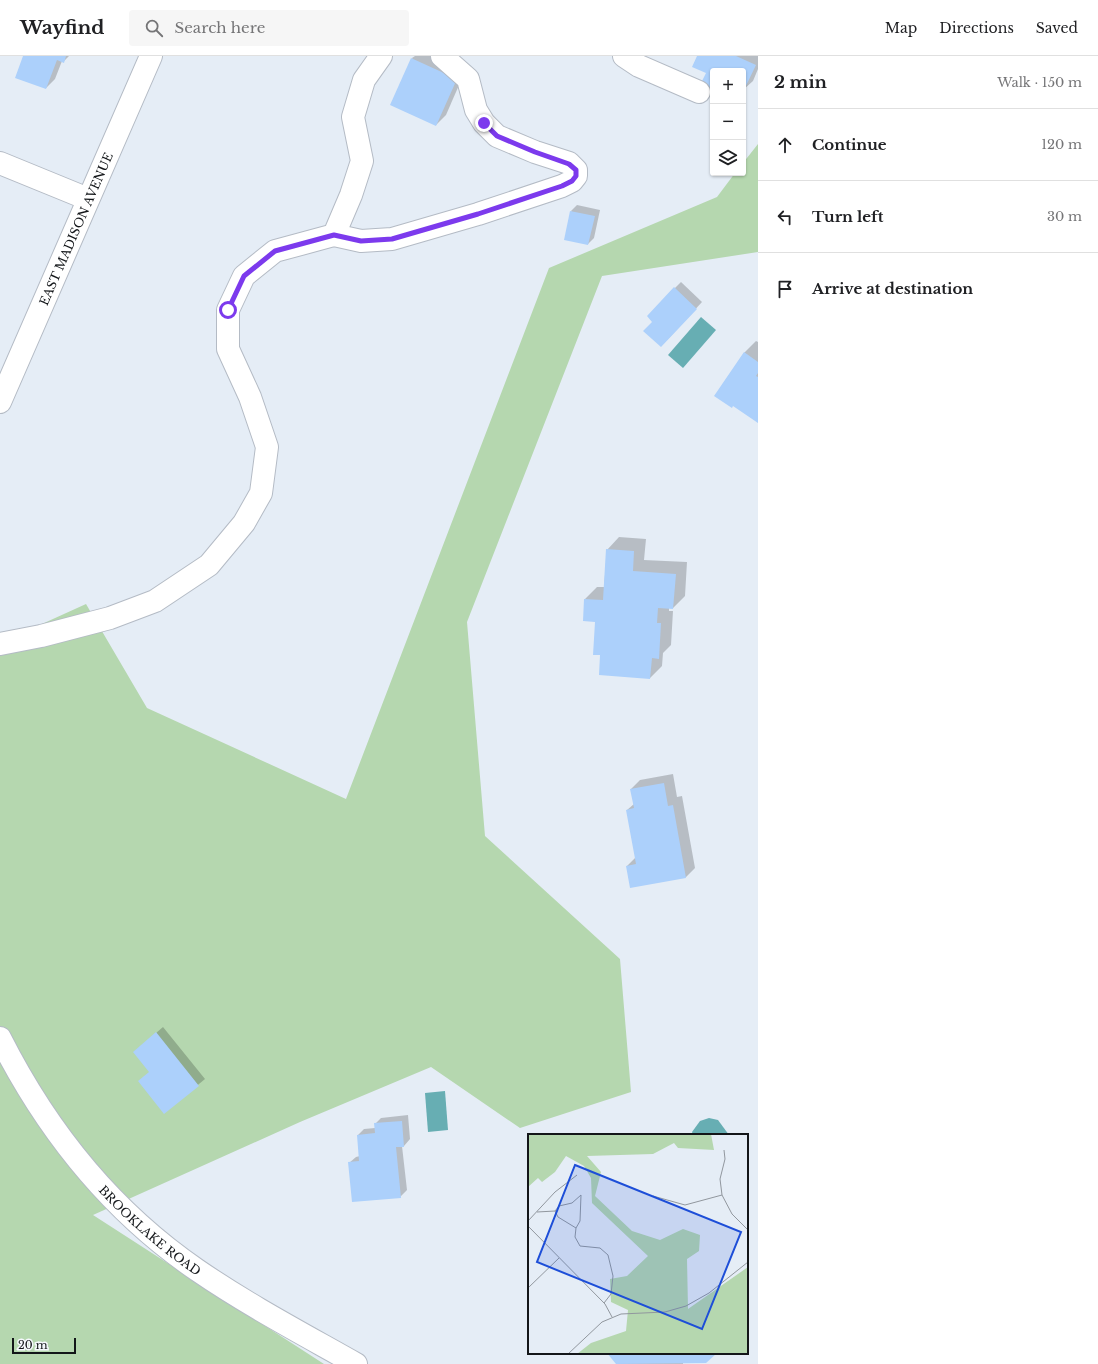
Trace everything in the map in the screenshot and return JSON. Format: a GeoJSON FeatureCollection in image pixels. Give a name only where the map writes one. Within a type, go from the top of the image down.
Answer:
{"type":"FeatureCollection","features":[{"type":"Feature","properties":{"kind":"street","name":"EAST MADISON AVENUE"},"geometry":{"type":"LineString","coordinates":[[0,402],[152,56]]}},
{"type":"Feature","properties":{"kind":"street"},"geometry":{"type":"LineString","coordinates":[[334,235],[352,195],[362,161],[353,117],[364,80],[381,56]]}},
{"type":"Feature","properties":{"kind":"street"},"geometry":{"type":"LineString","coordinates":[[0,644],[41,636],[110,618],[155,600],[209,565],[244,524],[261,492],[267,447],[250,397],[228,349],[228,310],[244,276],[275,251],[334,235],[361,241],[392,239],[478,214],[562,186],[572,181],[576,176],[576,170],[569,164],[497,136],[484,123],[476,110],[468,80],[442,56]]}},
{"type":"Feature","properties":{"kind":"street"},"geometry":{"type":"LineString","coordinates":[[624,56],[639,66],[699,92]]}},
{"type":"Feature","properties":{"kind":"street"},"geometry":{"type":"LineString","coordinates":[[0,163],[88,199]]}},
{"type":"Feature","properties":{"kind":"street","name":"BROOKLAKE ROAD"},"geometry":{"type":"LineString","coordinates":[[0,1038],[13,1064],[58,1135],[105,1192],[148,1232],[197,1270],[255,1307],[356,1364]]}},
{"type":"Feature","properties":{"kind":"green space"},"geometry":{"type":"Polygon","coordinates":[[[758,144],[758,252],[602,276],[467,622],[485,836],[620,959],[631,1092],[520,1128],[431,1067],[300,1122],[93,1215],[324,1364],[0,1364],[0,643],[86,604],[147,708],[346,799],[549,268],[717,197],[733,176],[746,176],[746,159],[758,144]]]}},
{"type":"Feature","properties":{"kind":"water"},"geometry":{"type":"Polygon","coordinates":[[[701,317],[716,330],[683,368],[668,355],[701,317]]]}},
{"type":"Feature","properties":{"kind":"water"},"geometry":{"type":"Polygon","coordinates":[[[445,1091],[448,1130],[428,1132],[425,1093],[445,1091]]]}},
{"type":"Feature","properties":{"kind":"water"},"geometry":{"type":"Polygon","coordinates":[[[709,1118],[718,1120],[728,1134],[693,1134],[692,1132],[700,1121],[709,1118]]]}},
{"type":"Feature","properties":{"kind":"building"},"geometry":{"type":"Polygon","coordinates":[[[23,56],[66,56],[64,63],[57,60],[46,89],[15,78],[23,56]]]}},
{"type":"Feature","properties":{"kind":"building"},"geometry":{"type":"Polygon","coordinates":[[[697,56],[736,56],[756,65],[746,86],[746,68],[710,68],[710,90],[700,85],[706,73],[692,67],[697,56]]]}},
{"type":"Feature","properties":{"kind":"building"},"geometry":{"type":"Polygon","coordinates":[[[411,58],[457,79],[436,126],[390,105],[411,58]]]}},
{"type":"Feature","properties":{"kind":"building"},"geometry":{"type":"Polygon","coordinates":[[[570,211],[595,216],[588,245],[564,240],[570,211]]]}},
{"type":"Feature","properties":{"kind":"building"},"geometry":{"type":"Polygon","coordinates":[[[674,287],[697,309],[661,347],[643,331],[652,322],[647,316],[674,287]]]}},
{"type":"Feature","properties":{"kind":"building"},"geometry":{"type":"Polygon","coordinates":[[[744,352],[758,362],[758,373],[756,376],[758,377],[758,423],[733,406],[732,408],[714,396],[744,352]]]}},
{"type":"Feature","properties":{"kind":"building"},"geometry":{"type":"Polygon","coordinates":[[[606,549],[634,551],[633,571],[676,574],[673,609],[658,608],[657,623],[661,623],[659,659],[652,658],[650,679],[599,675],[600,655],[593,655],[595,622],[583,621],[584,599],[603,600],[606,549]]]}},
{"type":"Feature","properties":{"kind":"building"},"geometry":{"type":"Polygon","coordinates":[[[664,783],[668,806],[673,805],[686,878],[630,888],[626,866],[636,864],[626,810],[634,808],[630,789],[664,783]]]}},
{"type":"Feature","properties":{"kind":"building"},"geometry":{"type":"Polygon","coordinates":[[[156,1032],[199,1086],[164,1114],[138,1081],[149,1072],[133,1052],[156,1032]]]}},
{"type":"Feature","properties":{"kind":"building"},"geometry":{"type":"Polygon","coordinates":[[[402,1121],[404,1147],[396,1147],[401,1198],[352,1202],[348,1162],[359,1161],[357,1135],[375,1133],[374,1123],[402,1121]]]}},
{"type":"Feature","properties":{"kind":"building"},"geometry":{"type":"Polygon","coordinates":[[[608,1354],[716,1354],[706,1363],[616,1364],[608,1354]]]}},
{"type":"Feature","properties":{"kind":"route"},"geometry":{"type":"LineString","coordinates":[[228,310],[244,276],[275,251],[334,235],[361,241],[392,239],[478,214],[562,186],[572,181],[576,176],[576,170],[569,164],[497,136],[484,123]]}}]}
